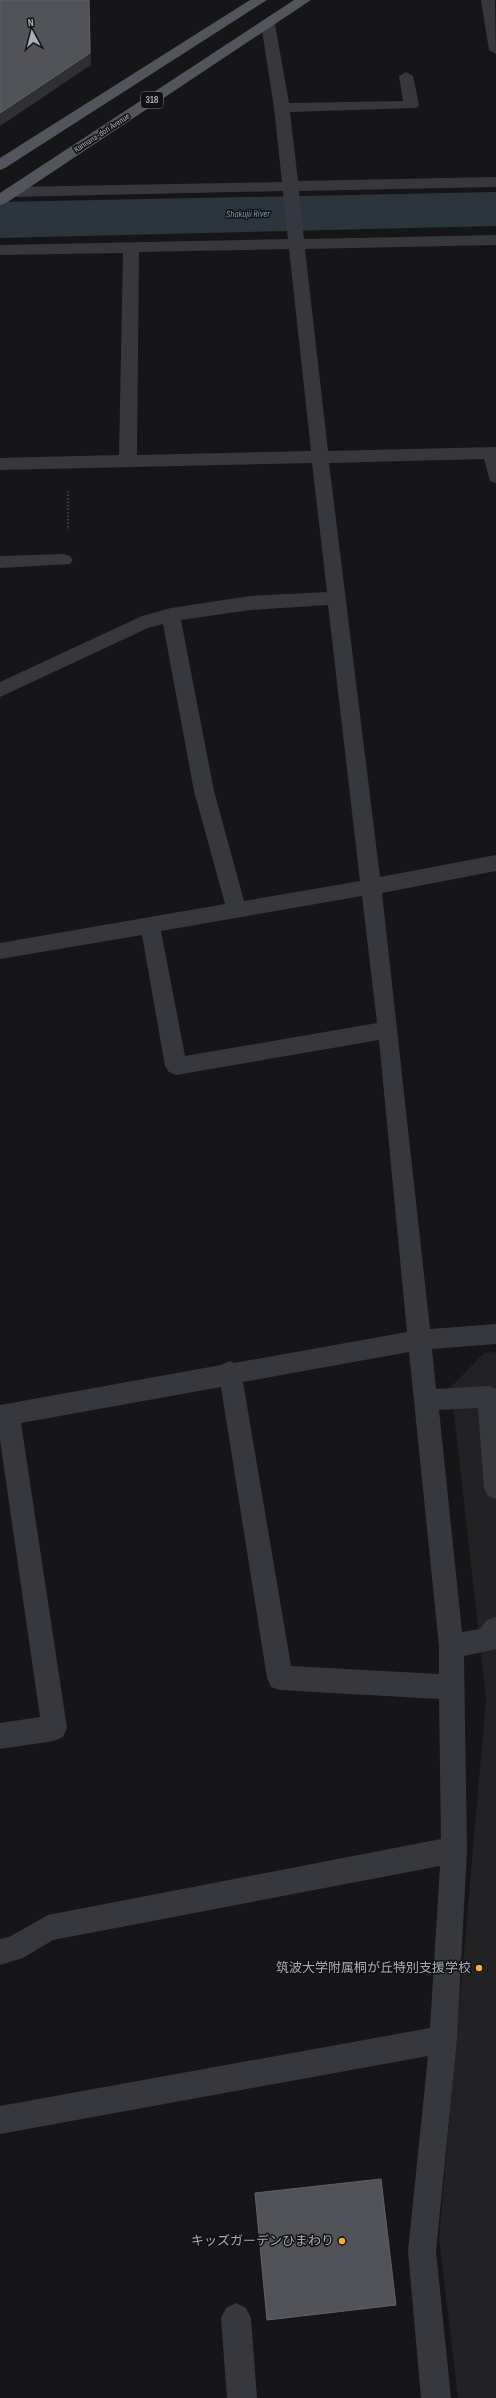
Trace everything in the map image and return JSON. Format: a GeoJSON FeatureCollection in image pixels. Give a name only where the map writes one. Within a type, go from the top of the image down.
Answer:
{"type":"FeatureCollection","features":[{"type":"Feature","properties":{"kind":"main road","name":"318"},"geometry":{"type":"LineString","coordinates":[[0,165],[260,0]]}},
{"type":"Feature","properties":{"kind":"main road","name":"Kannana-dori Avenue"},"geometry":{"type":"LineString","coordinates":[[6,196],[304,0]]}},
{"type":"Feature","properties":{"kind":"street"},"geometry":{"type":"LineString","coordinates":[[488,0],[496,50]]}},
{"type":"Feature","properties":{"kind":"street"},"geometry":{"type":"LineString","coordinates":[[268,24],[282,108],[320,457],[388,1030],[452,1646],[451,1687],[454,1850],[443,2039],[422,2251],[436,2398]]}},
{"type":"Feature","properties":{"kind":"street"},"geometry":{"type":"LineString","coordinates":[[282,108],[411,105],[406,76]]}},
{"type":"Feature","properties":{"kind":"street"},"geometry":{"type":"LineString","coordinates":[[6,196],[496,182]]}},
{"type":"Feature","properties":{"kind":"street"},"geometry":{"type":"LineString","coordinates":[[0,250],[297,242],[496,240]]}},
{"type":"Feature","properties":{"kind":"street"},"geometry":{"type":"LineString","coordinates":[[128,461],[131,247]]}},
{"type":"Feature","properties":{"kind":"street"},"geometry":{"type":"LineString","coordinates":[[0,464],[494,453],[496,477]]}},
{"type":"Feature","properties":{"kind":"street"},"geometry":{"type":"LineString","coordinates":[[0,562],[64,560]]}},
{"type":"Feature","properties":{"kind":"street"},"geometry":{"type":"LineString","coordinates":[[0,690],[142,623],[171,615],[250,603],[337,598]]}},
{"type":"Feature","properties":{"kind":"street"},"geometry":{"type":"LineString","coordinates":[[171,615],[204,791],[236,909]]}},
{"type":"Feature","properties":{"kind":"street"},"geometry":{"type":"LineString","coordinates":[[0,951],[370,887],[496,863]]}},
{"type":"Feature","properties":{"kind":"street"},"geometry":{"type":"LineString","coordinates":[[150,925],[176,1066],[388,1030]]}},
{"type":"Feature","properties":{"kind":"street"},"geometry":{"type":"LineString","coordinates":[[0,1736],[54,1728],[4,1415],[230,1372],[420,1340],[496,1334]]}},
{"type":"Feature","properties":{"kind":"street"},"geometry":{"type":"LineString","coordinates":[[230,1372],[280,1678],[451,1687]]}},
{"type":"Feature","properties":{"kind":"street"},"geometry":{"type":"LineString","coordinates":[[426,1400],[492,1394],[496,1488]]}},
{"type":"Feature","properties":{"kind":"street"},"geometry":{"type":"LineString","coordinates":[[452,1646],[487,1640],[496,1629]]}},
{"type":"Feature","properties":{"kind":"street"},"geometry":{"type":"LineString","coordinates":[[0,1952],[14,1949],[48,1928],[454,1850]]}},
{"type":"Feature","properties":{"kind":"street"},"geometry":{"type":"LineString","coordinates":[[0,2120],[443,2039]]}},
{"type":"Feature","properties":{"kind":"street"},"geometry":{"type":"LineString","coordinates":[[236,2318],[242,2398]]}},
{"type":"Feature","properties":{"kind":"path"},"geometry":{"type":"LineString","coordinates":[[64,560],[68,560],[68,463]]}},
{"type":"Feature","properties":{"kind":"shaded area","name":"筑波大学附属桐が丘特別支援学校"},"geometry":{"type":"Polygon","coordinates":[[[496,1352],[496,2398],[458,2398],[439,2238],[486,1699],[451,1387],[484,1353],[496,1352]]]}},
{"type":"Feature","properties":{"kind":"building"},"geometry":{"type":"Polygon","coordinates":[[[0,0],[89,0],[90,53],[0,113],[0,0]]]}},
{"type":"Feature","properties":{"kind":"building"},"geometry":{"type":"Polygon","coordinates":[[[381,2179],[396,2305],[267,2320],[255,2193],[381,2179]]]}},
{"type":"Feature","properties":{"kind":"waterway","name":"Shakujii River"},"geometry":{"type":"LineString","coordinates":[[0,220],[496,209]]}},
{"type":"Feature","properties":{"kind":"place","name":"筑波大学附属桐が丘特別支援学校"},"geometry":{"type":"Point","coordinates":[479,1968]}},
{"type":"Feature","properties":{"kind":"place","name":"キッズガーデンひまわり"},"geometry":{"type":"Point","coordinates":[342,2241]}}]}
